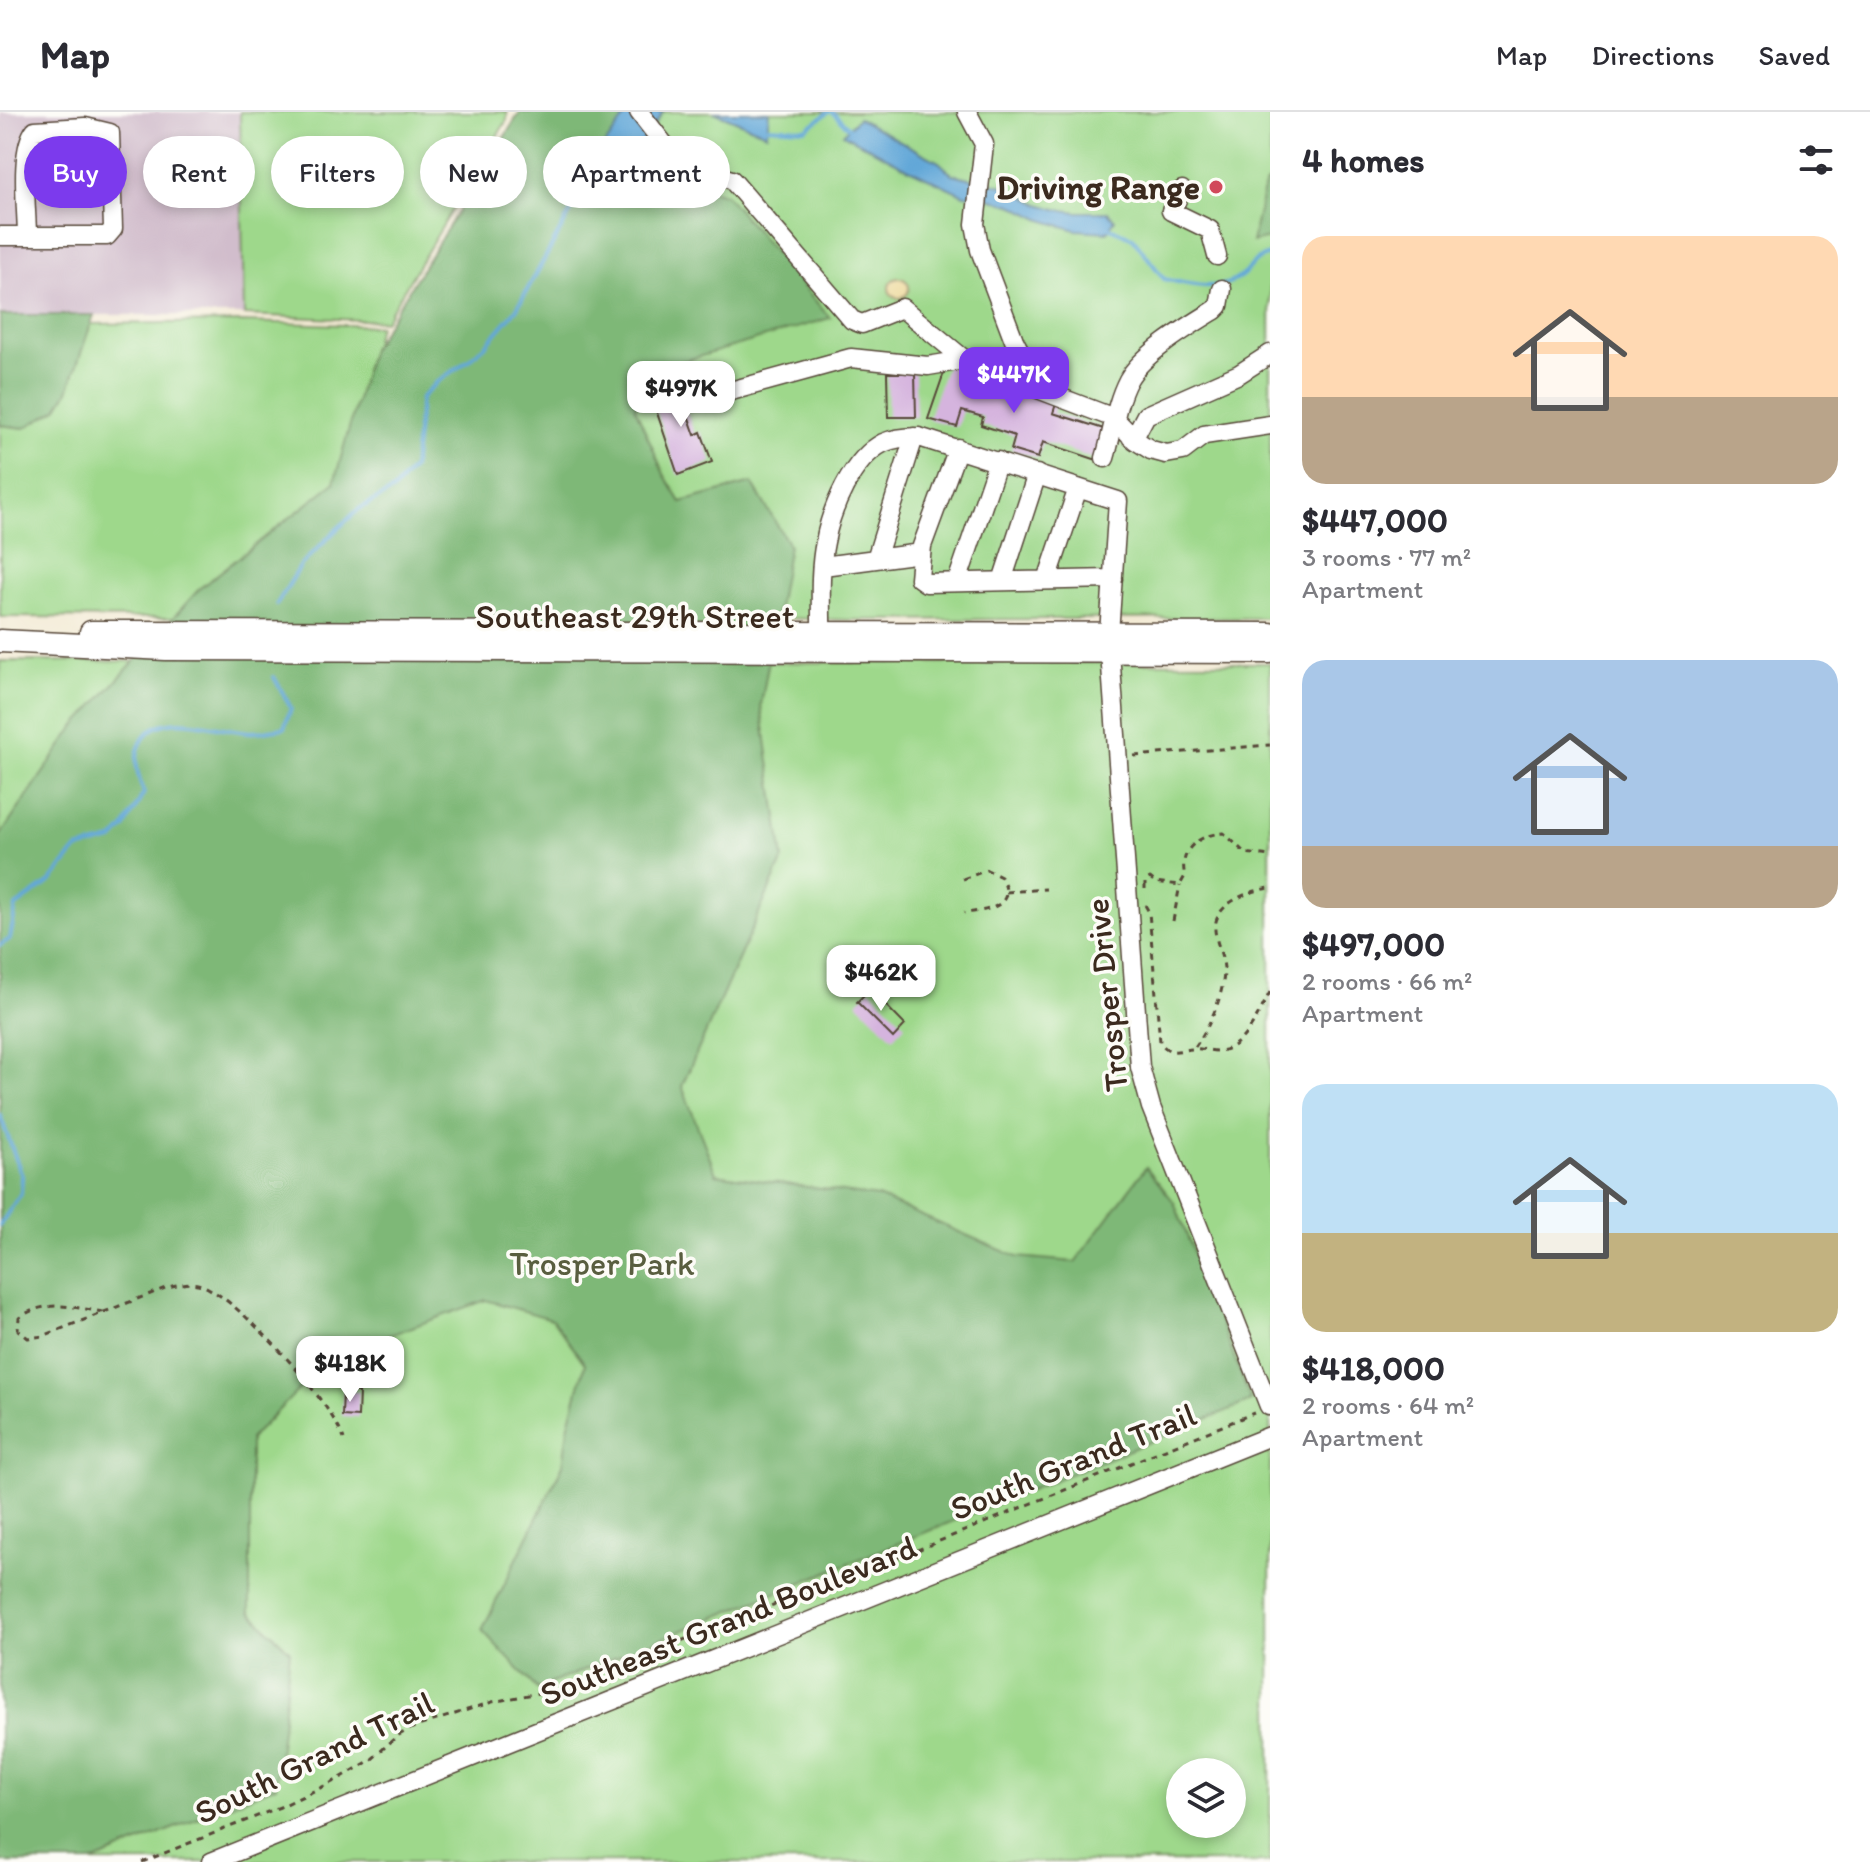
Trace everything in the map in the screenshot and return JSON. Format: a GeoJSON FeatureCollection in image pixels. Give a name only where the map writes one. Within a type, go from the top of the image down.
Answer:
{"type":"FeatureCollection","features":[{"type":"Feature","properties":{"kind":"main road","name":"Southeast 29th Street"},"geometry":{"type":"LineString","coordinates":[[0,633],[164,630],[1109,643],[1270,652]]}},
{"type":"Feature","properties":{"kind":"main road","name":"Southeast 29th Street"},"geometry":{"type":"LineString","coordinates":[[1109,643],[1270,634]]}},
{"type":"Feature","properties":{"kind":"main road","name":"Southeast 29th Street"},"geometry":{"type":"LineString","coordinates":[[0,641],[166,649],[821,641]]}},
{"type":"Feature","properties":{"kind":"street"},"geometry":{"type":"LineString","coordinates":[[639,112],[677,161],[732,180],[852,320],[862,324],[902,308],[976,369],[1030,386],[1120,405],[1146,415]]}},
{"type":"Feature","properties":{"kind":"street"},"geometry":{"type":"LineString","coordinates":[[967,112],[984,144],[975,224],[980,250],[1014,340],[1033,377],[1030,386]]}},
{"type":"Feature","properties":{"kind":"street"},"geometry":{"type":"LineString","coordinates":[[0,236],[27,236],[107,236],[113,229],[110,133],[85,127],[35,130],[29,138],[26,169],[27,236]]}},
{"type":"Feature","properties":{"kind":"street"},"geometry":{"type":"LineString","coordinates":[[1182,190],[1171,211],[1210,230],[1217,256]]}},
{"type":"Feature","properties":{"kind":"street"},"geometry":{"type":"LineString","coordinates":[[1105,458],[1129,378],[1166,341],[1219,306],[1222,289]]}},
{"type":"Feature","properties":{"kind":"street"},"geometry":{"type":"LineString","coordinates":[[1131,437],[1146,415],[1239,374],[1270,354]]}},
{"type":"Feature","properties":{"kind":"street"},"geometry":{"type":"LineString","coordinates":[[709,397],[851,358],[928,366],[964,360]]}},
{"type":"Feature","properties":{"kind":"street"},"geometry":{"type":"LineString","coordinates":[[1120,405],[1131,437],[1151,450],[1166,454],[1183,451],[1204,435],[1270,425]]}},
{"type":"Feature","properties":{"kind":"street"},"geometry":{"type":"LineString","coordinates":[[876,559],[914,437]]}},
{"type":"Feature","properties":{"kind":"street"},"geometry":{"type":"LineString","coordinates":[[821,641],[825,542],[841,493],[858,463],[880,444],[895,438],[914,437],[958,448],[1078,488],[1047,580]]}},
{"type":"Feature","properties":{"kind":"street"},"geometry":{"type":"LineString","coordinates":[[958,448],[921,553],[919,578],[926,583],[1113,579]]}},
{"type":"Feature","properties":{"kind":"street"},"geometry":{"type":"LineString","coordinates":[[957,582],[998,461]]}},
{"type":"Feature","properties":{"kind":"street"},"geometry":{"type":"LineString","coordinates":[[1002,581],[1037,474]]}},
{"type":"Feature","properties":{"kind":"street","name":"Trosper Drive"},"geometry":{"type":"LineString","coordinates":[[1078,488],[1118,501],[1109,643],[1140,1067],[1156,1121],[1269,1406]]}},
{"type":"Feature","properties":{"kind":"street"},"geometry":{"type":"LineString","coordinates":[[823,566],[921,553]]}},
{"type":"Feature","properties":{"kind":"street","name":"Southeast Grand Boulevard"},"geometry":{"type":"LineString","coordinates":[[211,1862],[1270,1436]]}},
{"type":"Feature","properties":{"kind":"path"},"geometry":{"type":"LineString","coordinates":[[1116,757],[1270,745]]}},
{"type":"Feature","properties":{"kind":"path"},"geometry":{"type":"LineString","coordinates":[[1173,921],[1180,885],[1185,876],[1182,858],[1187,850],[1208,835],[1224,833],[1245,853],[1270,856]]}},
{"type":"Feature","properties":{"kind":"path"},"geometry":{"type":"LineString","coordinates":[[963,879],[987,870],[1001,877],[1006,892],[1002,903],[995,908],[964,913]]}},
{"type":"Feature","properties":{"kind":"path"},"geometry":{"type":"LineString","coordinates":[[1145,892],[1145,881],[1150,878],[1155,882],[1180,885]]}},
{"type":"Feature","properties":{"kind":"path"},"geometry":{"type":"LineString","coordinates":[[1194,1048],[1214,1015],[1225,969],[1215,928],[1217,919],[1225,908],[1239,898],[1270,888]]}},
{"type":"Feature","properties":{"kind":"path"},"geometry":{"type":"LineString","coordinates":[[1006,892],[1046,889]]}},
{"type":"Feature","properties":{"kind":"path"},"geometry":{"type":"LineString","coordinates":[[1145,903],[1149,912],[1160,1042],[1170,1052],[1194,1048],[1221,1051],[1232,1046],[1256,1020],[1270,992]]}},
{"type":"Feature","properties":{"kind":"path"},"geometry":{"type":"LineString","coordinates":[[103,1312],[61,1304],[33,1308],[19,1318],[18,1330],[28,1338],[43,1336],[168,1287],[188,1282],[204,1286],[276,1348],[312,1388],[337,1422],[344,1439]]}},
{"type":"Feature","properties":{"kind":"path","name":"South Grand Trail"},"geometry":{"type":"LineString","coordinates":[[142,1862],[236,1826],[337,1780],[362,1766],[397,1736],[412,1728],[514,1696],[536,1695],[570,1687],[710,1629],[920,1549],[1269,1406]]}},
{"type":"Feature","properties":{"kind":"shaded area"},"geometry":{"type":"Polygon","coordinates":[[[0,112],[240,112],[240,136],[143,136],[143,208],[242,208],[244,315],[0,315],[0,112]]]}},
{"type":"Feature","properties":{"kind":"green space"},"geometry":{"type":"Polygon","coordinates":[[[240,112],[507,112],[507,120],[497,136],[420,136],[420,208],[454,208],[385,321],[244,315],[242,208],[255,208],[255,136],[240,136],[240,112]]]}},
{"type":"Feature","properties":{"kind":"green space"},"geometry":{"type":"Polygon","coordinates":[[[520,112],[622,112],[641,136],[543,136],[543,208],[730,208],[730,200],[830,318],[650,371],[635,408],[664,474],[681,502],[752,483],[789,545],[761,705],[783,859],[682,1086],[716,1174],[878,1197],[1017,1257],[1075,1262],[1146,1167],[1174,1202],[1251,1401],[537,1689],[482,1630],[563,1465],[568,1428],[585,1364],[552,1319],[486,1300],[332,1356],[250,1439],[250,1612],[290,1651],[276,1786],[92,1862],[0,1862],[0,836],[73,729],[200,588],[334,483],[370,352],[460,208],[527,208],[527,136],[505,136],[520,112]]]}},
{"type":"Feature","properties":{"kind":"green space"},"geometry":{"type":"Polygon","coordinates":[[[532,112],[1270,112],[1270,618],[851,620],[633,614],[201,588],[173,618],[0,617],[0,425],[25,428],[80,350],[91,324],[243,322],[379,326],[352,423],[476,208],[527,208],[527,136],[518,136],[532,112]]]}},
{"type":"Feature","properties":{"kind":"green space"},"geometry":{"type":"Polygon","coordinates":[[[1270,179],[1270,238],[1252,242],[1265,184],[1270,179]]]}},
{"type":"Feature","properties":{"kind":"green space"},"geometry":{"type":"Polygon","coordinates":[[[0,315],[94,315],[68,391],[57,409],[25,428],[0,425],[0,315]]]}},
{"type":"Feature","properties":{"kind":"green space","name":"Trosper Park"},"geometry":{"type":"Polygon","coordinates":[[[0,661],[1270,663],[1270,1862],[0,1862],[0,661]]]}},
{"type":"Feature","properties":{"kind":"sand"},"geometry":{"type":"Polygon","coordinates":[[[899,278],[906,281],[909,288],[906,295],[899,298],[892,295],[889,288],[892,281],[899,278]]]}},
{"type":"Feature","properties":{"kind":"water"},"geometry":{"type":"Polygon","coordinates":[[[628,112],[663,112],[648,136],[611,136],[628,112]]]}},
{"type":"Feature","properties":{"kind":"water"},"geometry":{"type":"Polygon","coordinates":[[[714,112],[769,112],[767,134],[714,112]]]}},
{"type":"Feature","properties":{"kind":"water"},"geometry":{"type":"Polygon","coordinates":[[[858,118],[939,162],[952,174],[1008,187],[1039,204],[1056,209],[1108,212],[1115,220],[1107,232],[1076,230],[986,197],[964,195],[843,134],[858,118]]]}},
{"type":"Feature","properties":{"kind":"building"},"geometry":{"type":"Polygon","coordinates":[[[947,364],[1057,401],[1053,413],[1110,431],[1100,461],[1043,442],[1038,458],[1011,450],[1015,436],[981,425],[983,417],[962,411],[957,427],[928,419],[947,364]]]}},
{"type":"Feature","properties":{"kind":"building"},"geometry":{"type":"Polygon","coordinates":[[[887,373],[915,373],[916,417],[888,417],[887,373]]]}},
{"type":"Feature","properties":{"kind":"building"},"geometry":{"type":"Polygon","coordinates":[[[690,381],[695,395],[683,401],[695,435],[701,432],[712,462],[678,475],[651,395],[690,381]]]}},
{"type":"Feature","properties":{"kind":"building"},"geometry":{"type":"Polygon","coordinates":[[[870,989],[905,1025],[893,1038],[857,1002],[870,989]]]}},
{"type":"Feature","properties":{"kind":"building"},"geometry":{"type":"Polygon","coordinates":[[[343,1391],[359,1392],[358,1417],[342,1416],[343,1391]]]}},
{"type":"Feature","properties":{"kind":"waterway"},"geometry":{"type":"LineString","coordinates":[[766,127],[806,129],[829,112]]}},
{"type":"Feature","properties":{"kind":"waterway"},"geometry":{"type":"LineString","coordinates":[[832,112],[850,129]]}},
{"type":"Feature","properties":{"kind":"waterway"},"geometry":{"type":"LineString","coordinates":[[277,604],[301,565],[359,509],[392,491],[413,468],[421,398],[486,345],[516,310],[573,208]]}},
{"type":"Feature","properties":{"kind":"waterway"},"geometry":{"type":"LineString","coordinates":[[1108,227],[1133,238],[1164,279],[1193,285],[1213,286],[1232,282],[1256,261],[1270,255]]}},
{"type":"Feature","properties":{"kind":"waterway"},"geometry":{"type":"LineString","coordinates":[[0,945],[10,939],[16,906],[50,882],[77,849],[113,840],[124,828],[144,793],[138,775],[137,757],[140,745],[149,732],[160,725],[175,722],[253,732],[284,728],[291,708],[274,677]]}},
{"type":"Feature","properties":{"kind":"waterway"},"geometry":{"type":"LineString","coordinates":[[0,1115],[22,1176],[21,1193],[0,1225]]}},
{"type":"Feature","properties":{"kind":"place","name":"Driving Range"},"geometry":{"type":"Point","coordinates":[1216,187]}}]}
